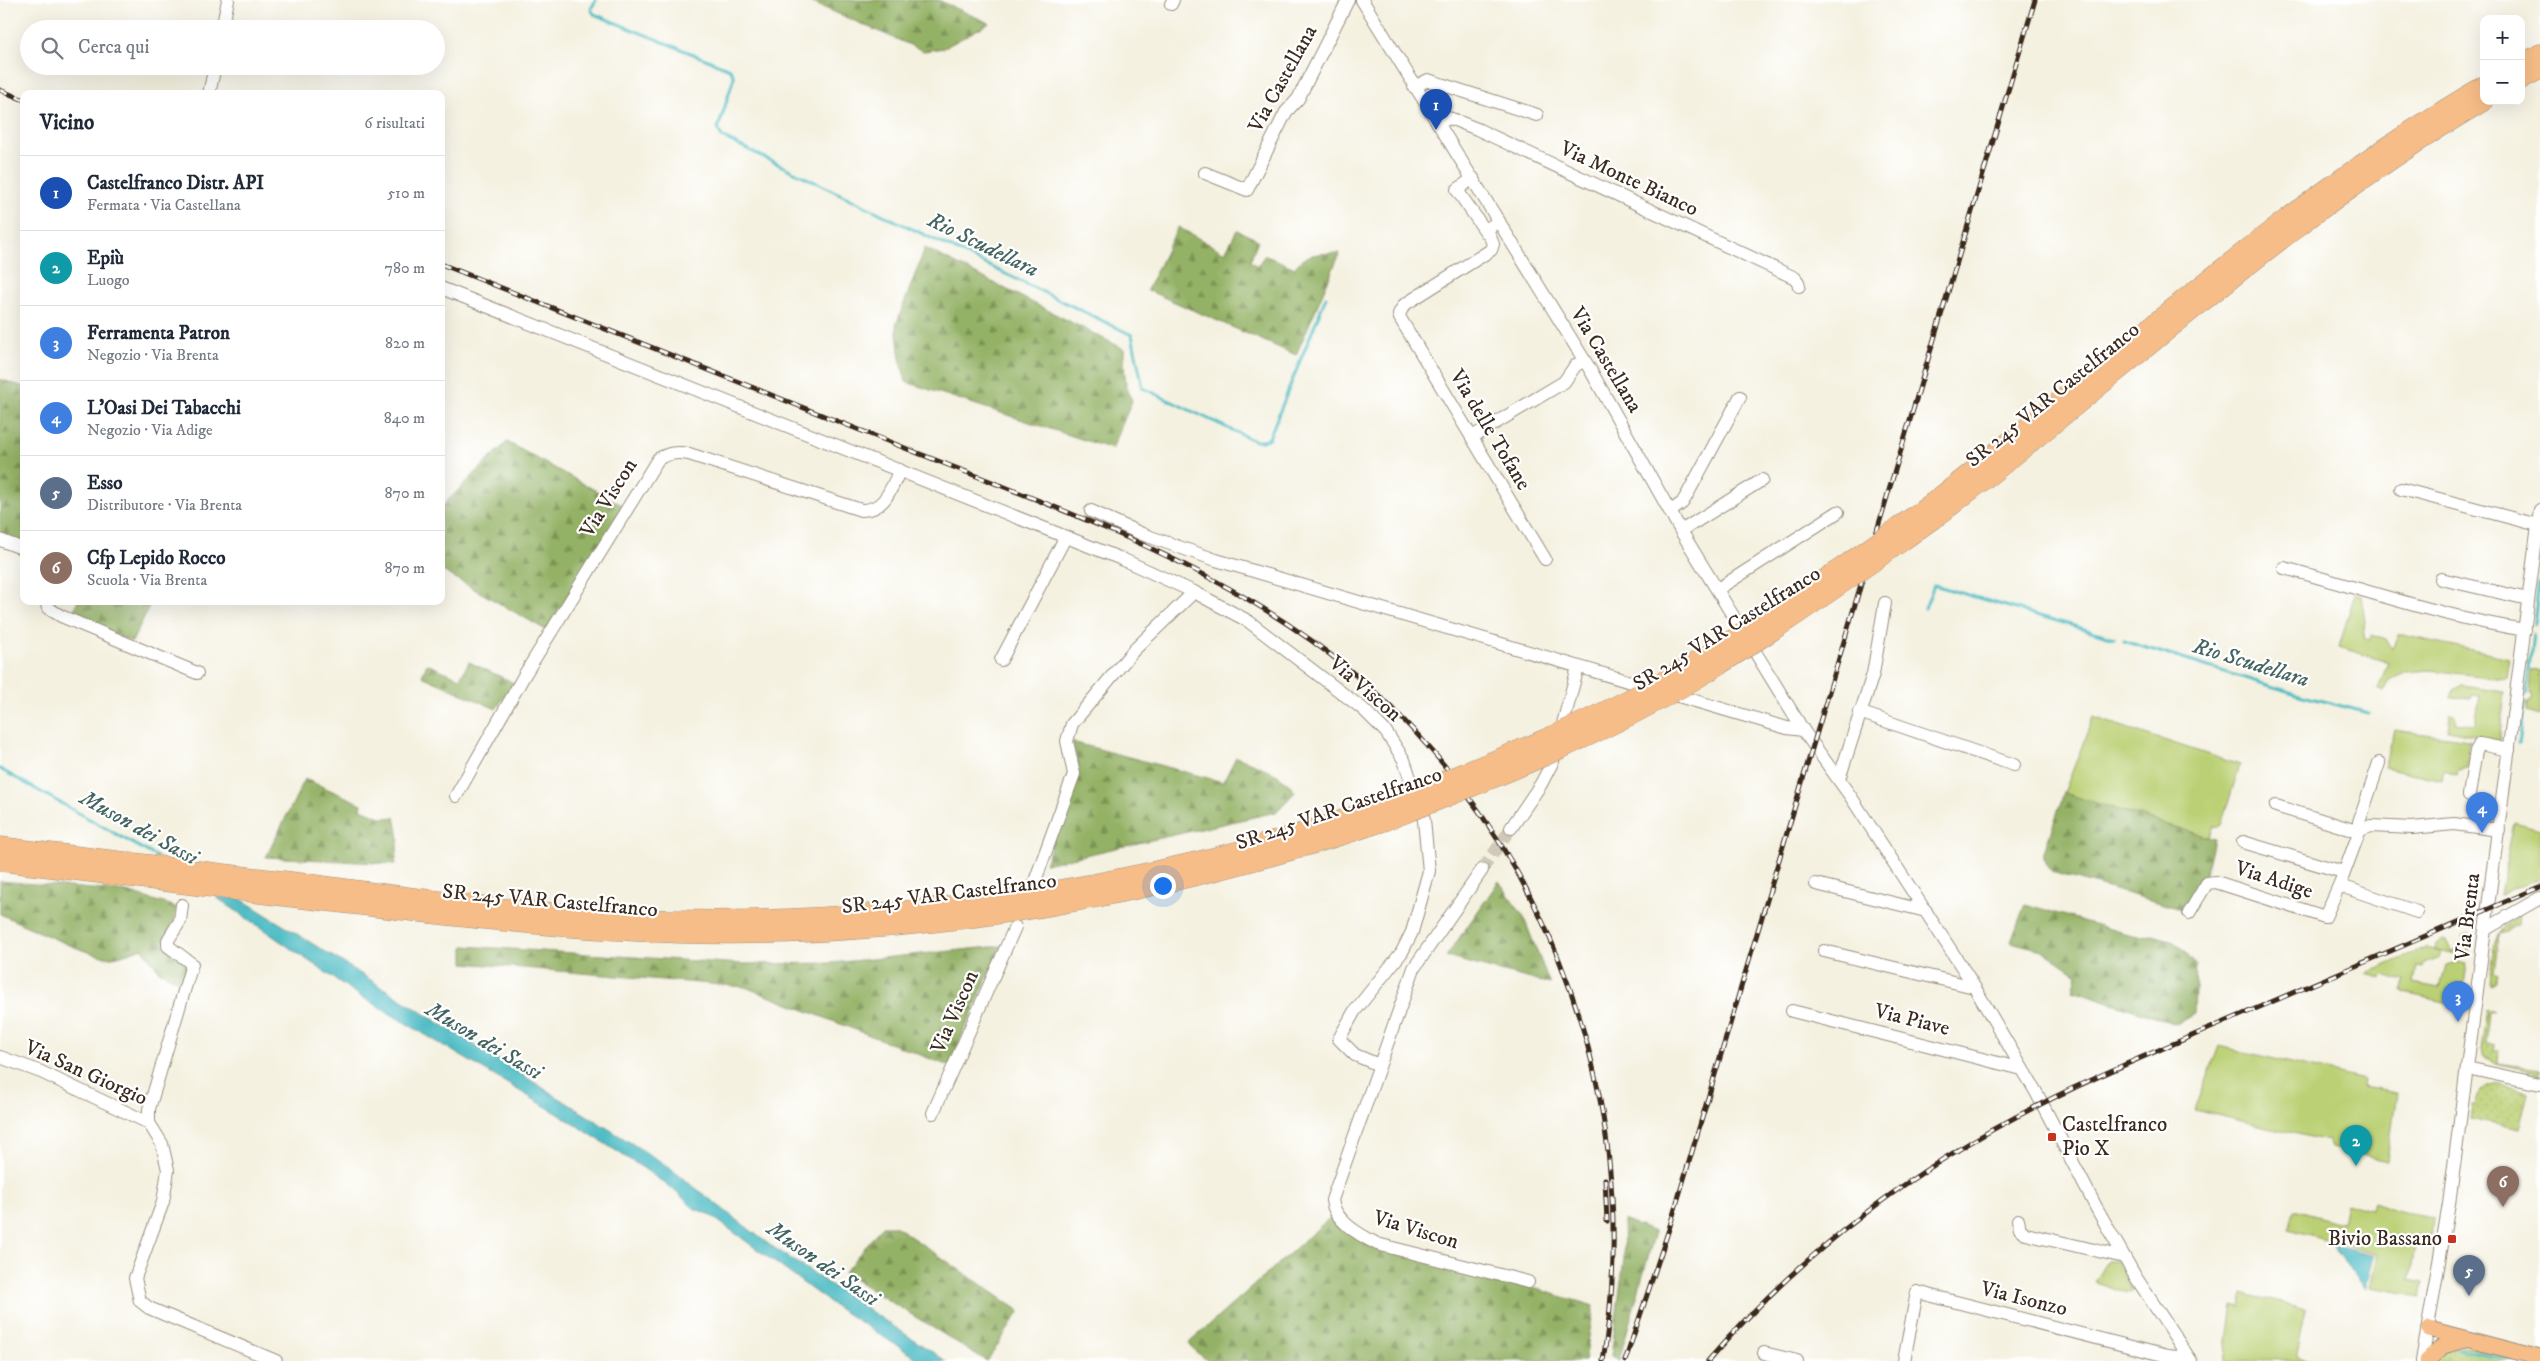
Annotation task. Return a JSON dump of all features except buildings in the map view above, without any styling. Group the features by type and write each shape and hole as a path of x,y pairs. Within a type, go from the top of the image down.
{"highway":[{"path":"2525,62 2540,53"},
{"path":"2525,78 2540,70"},
{"name":"SR 245 VAR Castelfranco","path":"1936,509 2299,208 2358,165 2480,88"},
{"name":"SR 245 VAR Castelfranco","path":"0,862 339,904 547,927 631,932 724,934 846,930 918,924 1036,908 1186,881 1319,844 1656,684 1789,603 1936,509 2043,434 2213,293 2304,222 2358,183 2480,104"},
{"name":"SR 245 VAR Castelfranco","path":"0,846 443,901 593,916 747,919 889,912 1018,897 1185,866 1386,812"}],"main road":[{"path":"2429,1330 2540,1358"},
{"path":"2427,1361 2443,1346 2467,1340"}],"street":[{"path":"224,20 228,0"},
{"name":"Via Castellana","path":"1205,173 1247,190 1286,112 1298,100 1348,0"},
{"name":"Via Castellana","path":"1362,0 1584,360 1681,531 1803,730 1839,779"},
{"path":"210,90 213,75"},
{"path":"1414,86 1428,80 1537,115"},
{"name":"Via Monte Bianco","path":"1438,124 1448,118 1477,129 1794,278 1798,282 1798,286"},
{"path":"1473,178 1457,190 1486,232 1488,228 1499,221"},
{"name":"Via delle Tofane","path":"1486,232 1493,244 1491,250 1404,305 1399,314 1400,322 1545,559"},
{"name":"Via Viscon","path":"445,290 1124,560 1194,592 1248,621 1362,709 1396,746 1411,776 1424,820 1429,871 1412,932 1402,952 1354,1012 1339,1039 1355,1056 1379,1065"},
{"path":"1472,437 1564,382 1575,366 1584,360"},
{"path":"1670,511 1682,503 1687,496 1740,397"},
{"name":"Via Viscon","path":"456,796 525,674 658,459 676,452 689,454 861,510 871,511 879,506 887,496 900,470"},
{"path":"1681,531 1762,480"},
{"path":"2401,489 2538,527"},
{"name":"Via Brenta","path":"2422,1361 2429,1330 2449,1204 2540,510"},
{"path":"1091,511 1177,548 1787,728 1803,730"},
{"path":"1718,589 1838,512"},
{"path":"1001,660 1065,538"},
{"path":"0,540 20,548"},
{"path":"2284,568 2415,606 2495,626 2525,630"},
{"path":"2441,579 2528,599"},
{"path":"1035,880 1074,774 1067,741 1072,724 1133,651 1194,592"},
{"path":"1885,603 1873,674 1859,712 1839,779 1974,987 2022,1069 2124,1257 2190,1359"},
{"path":"47,605 48,608 61,616 197,673"},
{"path":"1511,828 1541,784 1552,761 1578,667"},
{"path":"1859,712 2014,765"},
{"path":"2469,795 2476,751 2480,744 2509,750"},
{"name":"Via Adige","path":"2189,913 2207,883 2216,882 2325,917 2360,830 2359,822 2379,763"},
{"path":"2276,806 2350,829 2360,830 2370,826 2412,828 2454,824 2498,830"},
{"name":"Via Adige","path":"2243,842 2342,877"},
{"name":"Via Viscon","path":"1482,870 1414,968 1332,1200 1332,1207 1358,1234 1377,1244 1528,1282"},
{"name":"Via Adige","path":"2342,877 2344,887 2417,912"},
{"path":"1816,884 1926,911"},
{"path":"2486,929 2540,898"},
{"path":"149,1123 149,1109 192,964 168,946 168,940 180,921 182,905"},
{"name":"Via Viscon","path":"933,1113 1014,927"},
{"path":"1824,951 1974,987"},
{"name":"Via Piave","path":"1792,1011 2022,1069"},
{"name":"Via San Giorgio","path":"0,1057 41,1072 149,1123 162,1144 168,1170 163,1202 135,1278 140,1301 149,1308 276,1361"},
{"path":"2467,1068 2540,1084"},
{"path":"2018,1220 2020,1230 2026,1234 2124,1257"},
{"name":"Via Isonzo","path":"1904,1361 1917,1292 2174,1357 2190,1359"},
{"path":"1764,1353 1798,1361"}],"green space":[{"path":"806,0 938,0 989,23 944,48 924,51"},
{"path":"1178,227 1225,253 1237,230 1258,240 1250,261 1257,266 1265,255 1295,268 1309,256 1340,253 1296,355 1147,290"},
{"path":"925,248 1124,349 1126,382 1132,401 1112,449 906,382 900,358 896,325"},
{"path":"0,379 20,386 20,544 0,536"},
{"path":"507,442 624,506 546,630 445,572 445,503"},
{"path":"2355,593 2361,595 2365,620 2363,638 2370,640 2371,635 2384,638 2392,649 2398,634 2509,658 2506,679 2429,670 2407,672 2390,680 2384,692 2378,690 2388,662 2339,647"},
{"path":"76,605 150,605 132,642 71,617"},
{"path":"469,662 514,683 496,709 422,676 427,664 460,678"},
{"path":"2532,668 2540,671 2540,716 2527,712 2528,701 2531,701 2533,695 2530,694"},
{"path":"2461,686 2505,692 2499,741 2448,730 2450,714 2455,715 2455,722 2475,725 2480,696 2471,695 2470,698 2452,697 2454,690"},
{"path":"2093,717 2240,765 2221,825 2218,827 2213,826 2208,837 2064,793"},
{"path":"2395,730 2470,740 2467,768 2458,770 2457,775 2444,771 2442,780 2384,767"},
{"path":"1072,742 1223,782 1236,757 1277,775 1290,785 1295,792 1276,812 1045,864 1079,767"},
{"path":"305,779 362,804 361,809 383,818 395,817 399,838 395,864 266,857"},
{"path":"2064,793 2214,839 2203,886 2185,910 2055,873 2049,869 2044,859 2044,852"},
{"path":"2514,822 2540,829 2540,878 2500,895"},
{"path":"0,881 127,892 176,907 175,919 162,943 188,965 181,983 159,971 142,948 124,955 112,957 90,953 0,914"},
{"path":"1499,881 1523,916 1550,984 1446,957"},
{"path":"2025,904 2120,932 2137,936 2153,935 2174,941 2196,965 2194,1014 2176,1024 2073,990 2077,974 2042,950 2011,942"},
{"path":"2518,914 2517,925 2511,926 2507,932 2500,934 2509,921"},
{"path":"2472,935 2468,957 2435,949 2436,944 2443,939 2447,942 2451,951 2468,946 2462,936"},
{"path":"2499,936 2494,971 2498,973 2495,983 2490,985 2493,954"},
{"path":"464,946 742,964 832,963 1001,946 949,1066 745,987 464,963"},
{"path":"2426,948 2441,951 2439,957 2424,963 2423,968 2417,967 2414,983 2440,988 2446,965 2457,962 2467,964 2461,1006 2405,993 2402,990 2404,980 2383,975 2381,978 2366,974"},
{"path":"2487,1010 2494,1011 2489,1013 2486,1044 2495,1045 2494,1051 2499,1051 2498,1063 2540,1069 2540,1073 2496,1063 2484,1057 2481,1049"},
{"path":"2219,1046 2364,1080 2363,1087 2397,1093 2387,1161 2331,1148 2328,1141 2195,1110"},
{"path":"2499,1084 2528,1092 2519,1129 2470,1119 2472,1104 2475,1104 2481,1092 2487,1087"},
{"path":"2373,1202 2399,1211 2433,1217 2431,1240 2416,1238 2410,1279 2424,1282 2421,1297 2370,1288 2378,1254 2289,1229 2294,1210 2342,1223 2346,1203 2371,1210"},
{"path":"1334,1214 1357,1236 1594,1306 1585,1361 1208,1361 1195,1351 1189,1343"},
{"path":"1623,1220 1655,1232 1619,1360 1611,1356 1624,1259"},
{"path":"882,1226 895,1226 1020,1311 987,1361 844,1273"},
{"path":"2108,1261 2117,1261 2132,1292 2127,1293 2095,1282"},
{"path":"2243,1293 2306,1310 2296,1357 2314,1361 2224,1361 2232,1306 2240,1308"},
{"path":"2466,1346 2530,1361 2431,1361 2436,1354"}],"water":[{"path":"216,897 241,899 663,1163 767,1243 946,1361 921,1361 833,1305 709,1214 695,1209 675,1191 646,1170 565,1118 357,994"},
{"path":"2331,1244 2374,1255 2366,1289"}],"waterway":[{"name":"Rio Scudellara","path":"596,0 591,9 594,14 730,69 734,77 718,129 722,137 1132,335 1143,388 1255,441 1269,438 1326,297"},
{"path":"2534,624 2539,583"},
{"name":"Rio Scudellara","path":"1925,608 1934,585 2115,638"},
{"path":"2526,694 2533,634"},
{"name":"Rio Scudellara","path":"2124,641 2303,696 2369,713"},
{"path":"2519,744 2525,702"},
{"name":"Muson dei Sassi","path":"0,769 157,857"},
{"path":"2458,1349 2518,1361"}],"tunnel":[{"path":"1482,870 1511,828"}],"railway":[{"path":"1625,1361 1669,1229 2035,0"},
{"path":"0,90 20,98"},
{"path":"445,266 1072,514 1172,558 1220,583 1312,641 1391,707 1459,784 1515,869 1559,960 1590,1057 1609,1157 1613,1259 1603,1361"},
{"path":"1708,1361 1781,1285 1821,1249 1905,1185 1994,1129 2065,1092 2115,1069 2540,887"},
{"path":"1605,1179 1607,1221"}],"place":[{"name":"Castelfranco Distr. API","path":"1436,130"},
{"name":"L'Oasi Dei Tabacchi","path":"2482,833"},
{"name":"Ferramenta Patron","path":"2458,1022"},
{"name":"Castelfranco Pio X","path":"2052,1137"},
{"name":"Epiù","path":"2356,1166"},
{"name":"Cfp Lepido Rocco","path":"2503,1207"},
{"name":"Bivio Bassano","path":"2452,1239"},
{"name":"Esso","path":"2469,1296"}]}
